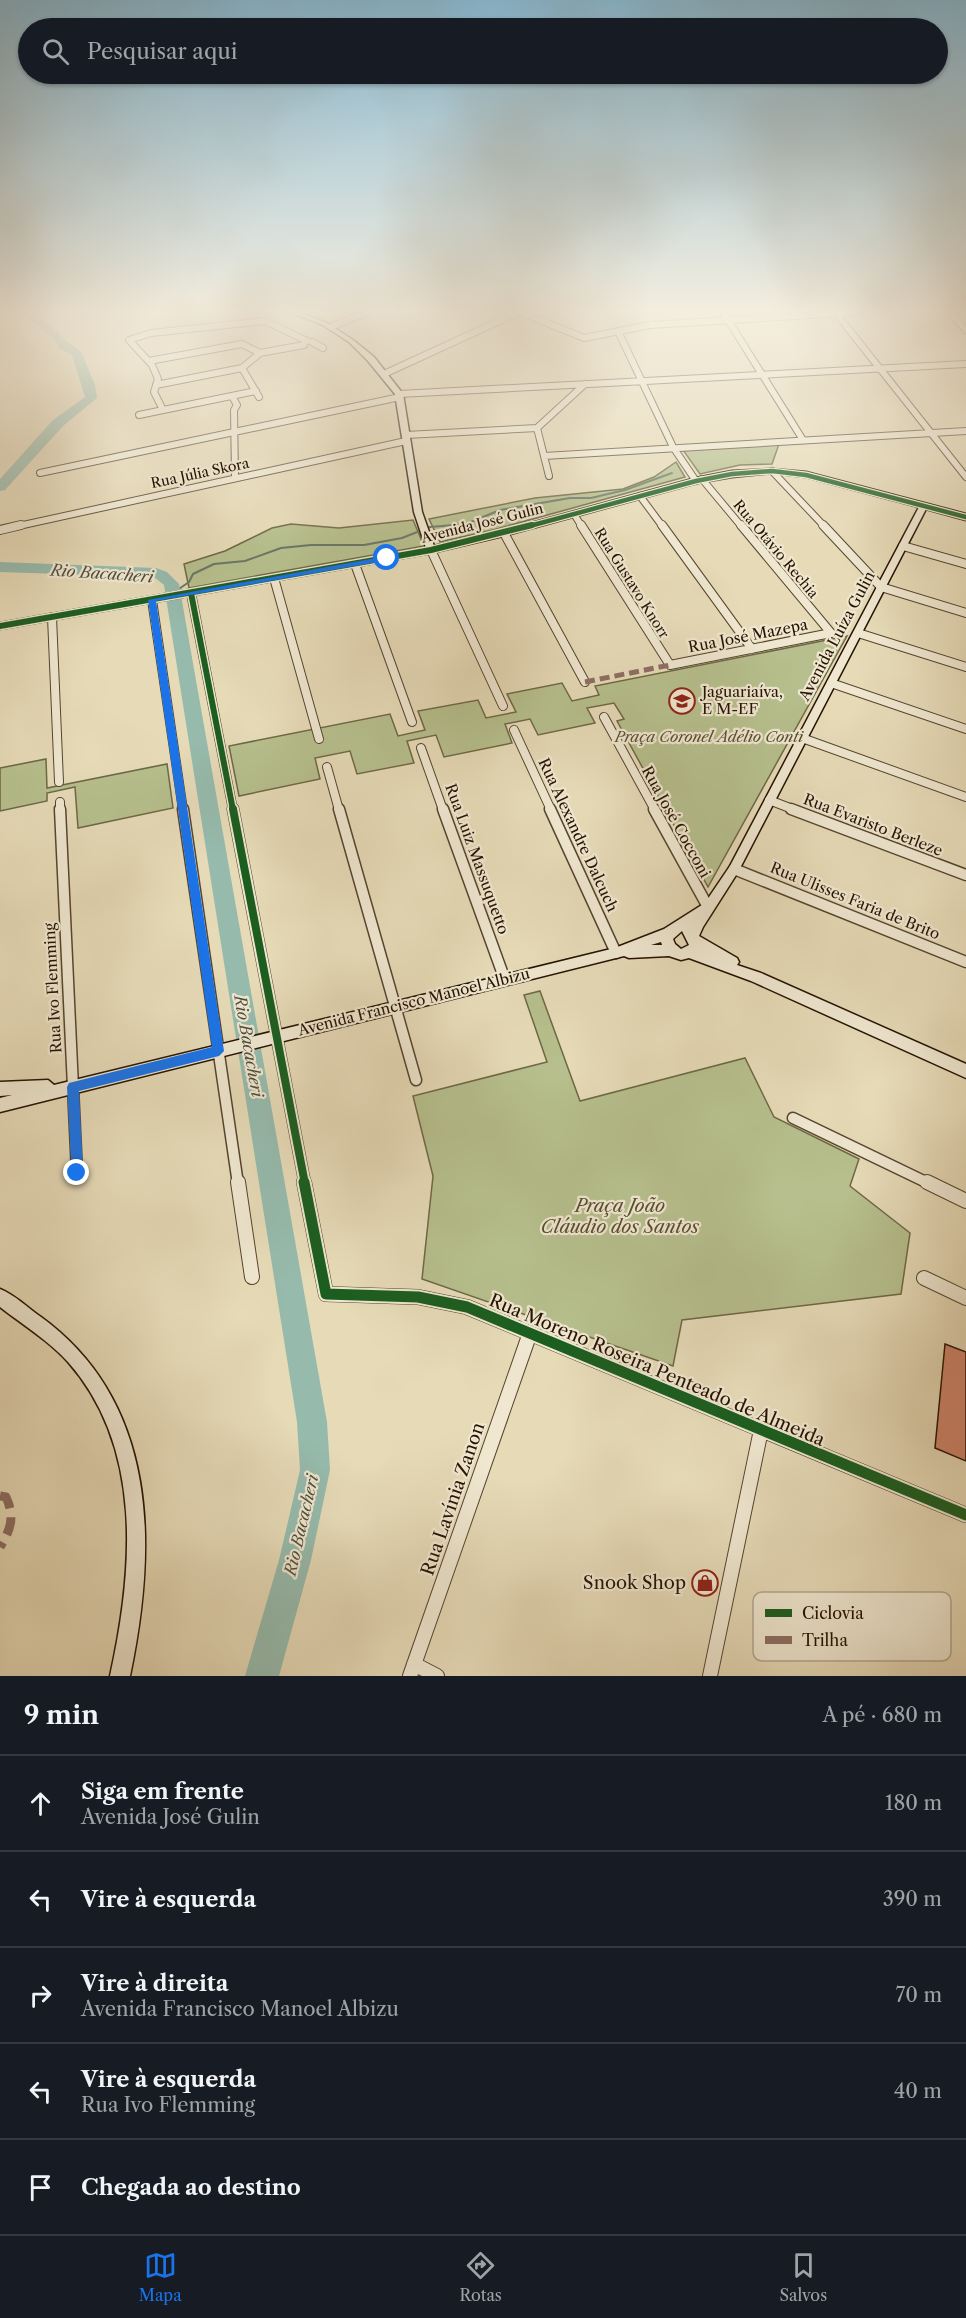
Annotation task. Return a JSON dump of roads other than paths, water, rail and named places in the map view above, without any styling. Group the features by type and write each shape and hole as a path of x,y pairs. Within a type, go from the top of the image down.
{"street":[{"path":"155,390 163,410"},
{"path":"139,415 232,396 257,394 255,390"},
{"path":"396,390 400,396 418,512 431,550 503,706"},
{"path":"40,472 400,396 489,390"},
{"path":"549,476 537,428 578,390"},
{"name":"Rua Otávio Rechia","path":"646,390 673,447 831,633"},
{"path":"772,390 803,440"},
{"path":"897,390 966,477"},
{"path":"232,396 237,405 234,410 235,478"},
{"path":"222,398 226,406 234,410"},
{"name":"Rua Júlia Skora","path":"0,530 406,438 537,428"},
{"path":"544,456 966,431"},
{"path":"772,471 881,587 966,613"},
{"name":"Avenida José Gulin","path":"0,626 431,550 504,533 699,480 732,474 772,471 817,477 966,517"},
{"path":"640,496 752,649"},
{"name":"Avenida Luíza Gulin","path":"692,943 708,907 734,869 924,505"},
{"name":"Rua Gustavo Knorr","path":"574,514 670,665"},
{"path":"504,533 585,682"},
{"path":"903,546 966,564"},
{"path":"355,564 412,722"},
{"path":"274,578 319,739"},
{"path":"188,593 273,1037"},
{"path":"156,599 225,1049 252,1277"},
{"path":"52,617 59,782"},
{"name":"Rua José Mazepa","path":"670,665 831,633"},
{"path":"858,633 966,667"},
{"path":"831,683 966,729"},
{"name":"Rua José Cocconi","path":"604,717 708,907"},
{"name":"Rua Alexandre Dalcuch","path":"514,730 616,952"},
{"path":"802,738 966,797"},
{"name":"Rua Luiz Massuquetto","path":"421,748 505,980"},
{"path":"327,767 416,1080"},
{"name":"Rua Evaristo Berleze","path":"770,800 966,875"},
{"name":"Rua Ivo Flemming","path":"60,802 77,1173"},
{"name":"Rua Ulisses Faria de Brito","path":"734,869 966,962"},
{"name":"Avenida Luíza Gulin","path":"672,931 708,907"},
{"path":"692,943 680,954 671,950 666,943 672,931 685,930 692,943 756,977 966,1071"},
{"name":"Avenida Francisco Manoel Albizu","path":"0,1105 616,952 672,931"},
{"name":"Avenida Francisco Manoel Albizu","path":"616,952 671,950"},
{"name":"Rua Moreno Roseira Penteado de Almeida","path":"273,1037 326,1294 402,1296 444,1301 467,1307 966,1515"},
{"name":"Avenida Francisco Manoel Albizu","path":"0,1089 73,1087"},
{"path":"793,1118 966,1201"},
{"path":"924,1278 966,1298"},
{"path":"0,1297 74,1356 101,1393 123,1444 130,1471 137,1534 134,1606 120,1676"},
{"name":"Rua Lavínia Zanon","path":"412,1670 530,1333"},
{"path":"710,1676 761,1430"},
{"path":"412,1670 437,1676"}],"waterway":[{"name":"Rio Bacacheri","path":"0,487 58,423 91,398 90,390"},
{"path":"173,593 189,582 193,574 214,564 245,561 281,548 311,545 364,545 402,538 430,527 466,524 500,510 570,498 591,498 625,490 672,473"},
{"name":"Rio Bacacheri","path":"0,567 156,573 162,575 171,584 312,1422 315,1470 295,1560 262,1676"}],"place":[{"name":"Jaguariaíva, E M-EF","path":"682,701"},
{"name":"Snook Shop","path":"705,1583"}],"park label":[{"name":"Praça Coronel Adélio Conti","path":"709,737"},
{"name":"Praça João Cláudio dos Santos","path":"620,1216"}]}
